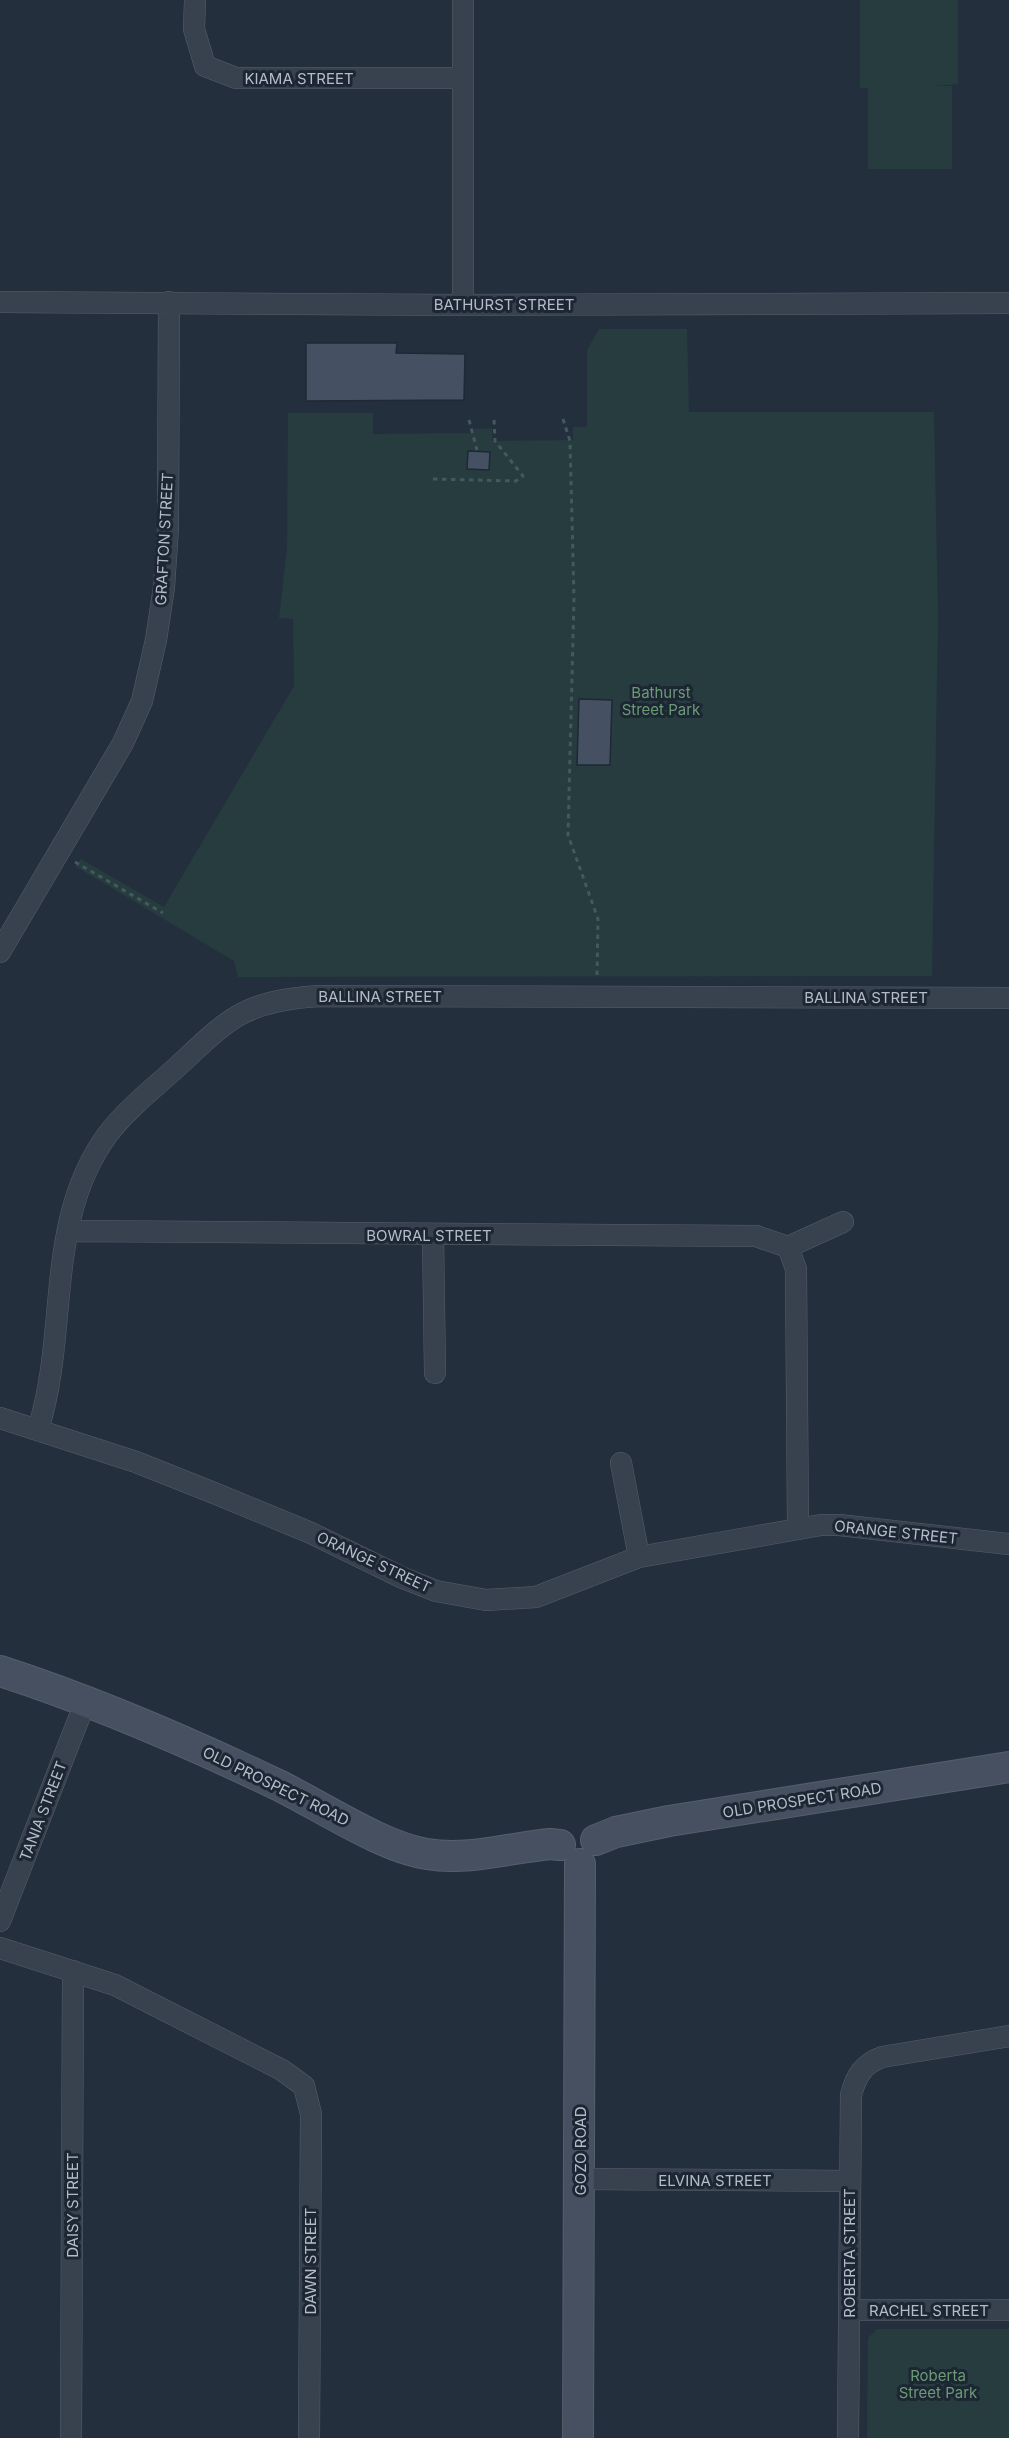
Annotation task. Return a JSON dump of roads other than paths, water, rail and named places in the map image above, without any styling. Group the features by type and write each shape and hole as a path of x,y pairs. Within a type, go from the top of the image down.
{"main road":[{"name":"OLD PROSPECT ROAD","path":"0,1671 86,1700 206,1750 381,1838 413,1851 436,1855 459,1856 550,1844 579,1850 616,1832 669,1821 1009,1767"},
{"name":"GOZO ROAD","path":"578,2438 579,1850"}],"street":[{"name":"KIAMA STREET","path":"195,0 194,29 205,66 236,78 463,78"},
{"path":"463,0 463,305"},
{"name":"BATHURST STREET","path":"0,302 463,305 1009,303"},
{"name":"GRAFTON STREET","path":"0,952 123,743 141,701 156,640 165,575 168,528 169,302"},
{"name":"BALLINA STREET","path":"38,1429 46,1404 63,1253 85,1173 100,1146 116,1125 220,1027 251,1007 264,1003 319,996 1009,998"},
{"path":"798,1528 796,1269 788,1246 843,1222"},
{"name":"BOWRAL STREET","path":"69,1231 756,1236 788,1246"},
{"path":"433,1235 435,1373"},
{"name":"ORANGE STREET","path":"0,1418 136,1462 219,1494 311,1533 436,1592 486,1600 536,1597 639,1557 798,1528 839,1525 1009,1544"},
{"path":"621,1463 639,1557"},
{"name":"TANIA STREET","path":"0,1922 86,1700"},
{"name":"DAWN STREET","path":"0,1948 115,1985 282,2070 311,2082 309,2438"},
{"name":"DAISY STREET","path":"71,2438 73,1971"},
{"name":"ROBERTA STREET","path":"848,2438 851,2095 855,2066 867,2064 882,2057 1009,2036"},
{"name":"ELVINA STREET","path":"580,2179 850,2181"},
{"name":"RACHEL STREET","path":"849,2310 1009,2310"}],"park label":[{"name":"Bathurst Street Park","path":"661,700"},
{"name":"Roberta Street Park","path":"938,2384"}]}
